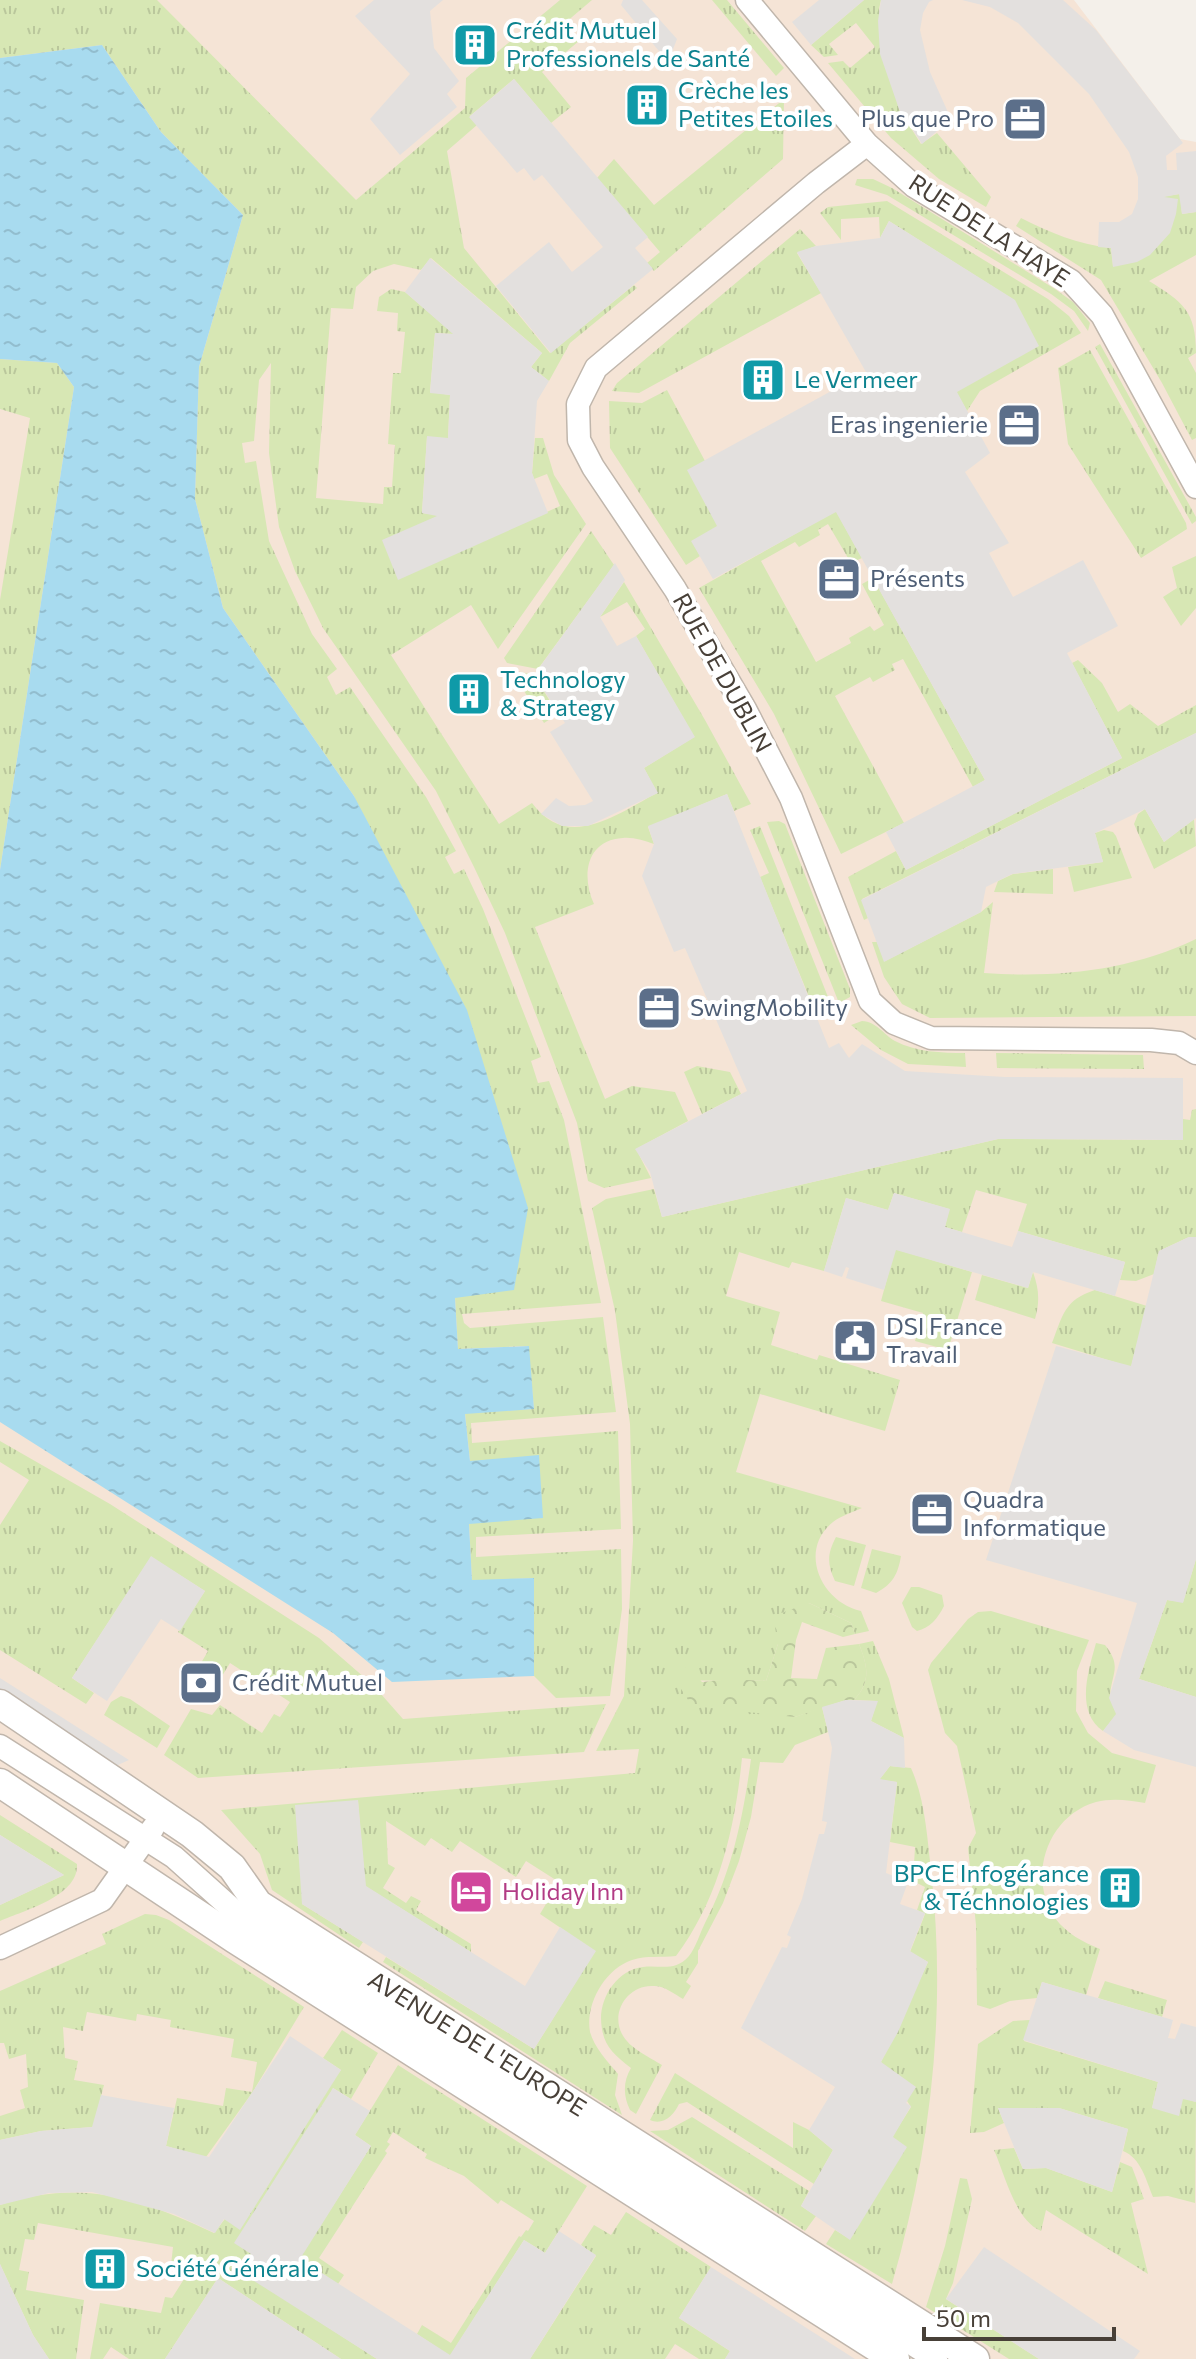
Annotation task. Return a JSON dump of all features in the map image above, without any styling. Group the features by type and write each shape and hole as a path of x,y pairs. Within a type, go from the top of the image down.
{"street":[{"name":"RUE DE LA HAYE","path":"747,0 867,144 914,186 1071,281 1102,315 1196,487"},
{"name":"RUE DE DUBLIN","path":"867,144 596,368 578,404 579,440 593,467 675,589 745,709 791,798 870,1001 894,1023 931,1038 1151,1040 1179,1043 1196,1053"},
{"name":"AVENUE DE L'EUROPE","path":"0,1704 163,1813 232,1867 258,1904 975,2359"},
{"name":"AVENUE DE L'EUROPE","path":"0,1746 174,1857 241,1917 285,1948 936,2359"},
{"name":"AVENUE DE L'EUROPE","path":"0,1783 366,2024 895,2359"},
{"path":"0,1948 102,1900 163,1813"}],"shaded area":[{"path":"0,0 1074,0 1180,139 1196,142 1196,2359 0,2359"},
{"path":"374,0 443,0 430,11 434,48 459,81 447,94 457,107 400,155 370,119 410,74 355,16"},
{"path":"623,0 642,0 677,39 668,62 621,5"},
{"path":"819,0 864,0 811,45 792,22"},
{"path":"881,0 933,0 923,13 920,30 930,72 951,119 922,144 899,109 880,54 878,21"},
{"path":"962,0 1063,0 1096,30 1183,143 1166,156 1167,170 1177,170 1176,153 1196,151 1196,212 1182,214 1179,194 1164,197 1178,199 1176,214 1170,233 1150,255 1137,262 1113,267 1111,248 1098,247 1099,222 1119,222 1132,214 1138,199 1138,177 1129,152 1089,94 1018,23 990,7"},
{"path":"514,79 648,237 635,248 653,269 551,353 496,286 549,242 572,272 603,247 542,175 534,181 524,168 517,173 469,117"},
{"path":"889,221 1015,300 1039,346 957,392 990,453 965,472 1009,543 989,553 1013,597 1083,560 1118,626 1067,653 1122,758 906,870 886,832 985,780 836,512 713,579 691,541 717,526 687,470 866,372 797,252 816,246 880,238"},
{"path":"430,258 542,353 531,367 549,381 537,401 532,473 548,513 398,580 382,540 437,516 422,513 427,436 448,438 450,395 430,393 435,333 453,334 405,292"},
{"path":"615,563 625,580 600,617 617,646 636,636 695,737 644,768 658,793 588,826 562,826 541,814 556,798 569,806 593,801 550,732 565,723 534,675"},
{"path":"1196,733 1196,818 1164,842 1145,809 1095,833 1103,862 1012,874 986,887 981,912 884,962 861,900"},
{"path":"727,794 829,1048 839,1043 849,1058 862,1044 905,1071 1005,1077 1183,1078 1183,1140 998,1139 662,1217 650,1172 635,1149 747,1091 685,948 674,952 642,876 654,844 648,826"},
{"path":"894,1193 950,1209 945,1227 1012,1247 1018,1231 1125,1262 1115,1296 1033,1272 1028,1288 896,1250 884,1290 846,1278 849,1268 846,1267 842,1277 824,1271 846,1198 888,1210"},
{"path":"1189,1237 1196,1237 1196,1559 1183,1603 1167,1600 1139,1679 1196,1697 1196,1767 1134,1750 1103,1731 1116,1714 1109,1698 1137,1603 986,1560 1056,1346 1131,1366 1159,1251"},
{"path":"151,1556 205,1591 180,1631 161,1619 107,1701 72,1678"},
{"path":"0,1678 129,1760 109,1769 0,1699"},
{"path":"846,1700 878,1701 871,1721 904,1738 905,1768 890,1766 880,1779 897,1782 886,1873 908,1882 900,1904 925,1913 910,1951 928,1962 898,2032 881,2062 916,2087 906,2103 911,2106 893,2137 907,2147 850,2240 801,2206 833,2150 809,2130 835,2087 741,2028 782,1947 787,1948 791,1937 787,1935 802,1899 819,1834 824,1834 827,1822 822,1821 832,1748 822,1707"},
{"path":"358,1800 366,1886 525,1986 560,1927 596,1951 534,2049 302,1904 295,1805"},
{"path":"0,1835 64,1875 0,1905"},
{"path":"1042,1982 1173,2020 1168,2038 1175,2039 1181,2023 1196,2027 1196,2102 1183,2099 1179,2116 1152,2108 1158,2082 1023,2040"},
{"path":"290,2036 341,2070 240,2230 224,2219 215,2233 174,2214 92,2192 49,2193 0,2205 0,2140 41,2131 92,2127 101,2095 174,2108 166,2146 209,2157"},
{"path":"333,2088 370,2111 355,2135 371,2146 300,2259 450,2355 524,2240 545,2253 559,2231 596,2255 530,2359 377,2359 240,2272 251,2254 234,2243"},
{"path":"998,2108 1059,2108 1128,2129 1112,2192 1046,2168 1023,2169"},
{"path":"984,2247 1140,2351 1134,2359 1039,2359 946,2299"},
{"path":"0,2264 33,2335 49,2359 0,2359"},
{"path":"711,2267 855,2359 725,2359 730,2351 679,2318"},
{"path":"218,2278 341,2359 165,2359"}],"green space":[{"path":"0,0 157,0 356,200 465,108 466,78 560,0 592,0 565,23 579,41 542,72 571,107 551,123 514,79 470,116 477,125 447,151 464,248 550,353 634,285 637,288 570,343 549,381 531,367 542,353 431,258 421,270 394,264 373,271 356,287 353,309 331,308 316,498 383,504 384,487 392,487 395,445 388,444 393,373 401,373 405,332 397,331 398,313 377,311 379,297 391,289 405,292 454,334 435,333 430,392 450,395 448,439 427,437 422,513 439,515 398,579 560,506 547,474 534,479 535,438 543,438 554,475 586,524 498,649 471,605 391,655 499,824 532,803 546,818 561,825 577,827 609,818 657,793 644,768 694,737 636,636 645,629 627,602 600,617 624,582 751,804 734,811 727,794 648,827 654,844 627,838 601,845 594,852 588,871 594,904 535,927 605,1099 632,1086 675,1092 688,1121 636,1149 651,1178 604,1188 588,1181 577,1123 505,933 474,867 436,791 323,628 295,571 279,527 269,453 271,363 259,380 254,441 242,443 245,463 256,461 269,541 312,634 337,669 327,677 336,695 350,687 426,797 456,851 445,857 454,874 464,869 483,909 541,1057 531,1061 538,1083 549,1081 564,1120 601,1303 462,1314 464,1323 470,1328 603,1317 616,1412 471,1423 472,1443 618,1431 621,1529 476,1537 476,1557 621,1549 622,1609 610,1696 556,1698 534,1676 534,1578 472,1581 469,1523 543,1517 470,1461 465,1413 534,1409 528,1346 458,1349 455,1297 514,1289 354,796 223,608 195,499 199,367 243,215 161,132 102,45 0,58"},
{"path":"712,0 727,0 784,68 776,76"},
{"path":"864,0 881,0 879,9 899,109 921,144 937,133 991,197 986,207 939,179 891,138 828,63 843,61 850,68 875,47 856,23 829,44 838,55 824,57 811,45"},
{"path":"784,99 783,159 654,271 647,263 660,252 597,178 614,159 654,205"},
{"path":"857,179 873,179 892,188 1055,289 1073,302 1090,323 1088,331 1074,311 1051,294 887,195 855,185"},
{"path":"1180,194 1182,214 1196,212 1196,255 1149,281 1179,302 1193,327 1196,353 1188,358 1196,373 1196,438 1192,440 1101,280 1016,226 1021,218 1064,237 1111,248 1113,266 1160,197"},
{"path":"887,201 1048,299 1069,316 1081,333 980,391 967,411 958,395 892,430 1068,786 1122,758 1072,663 1078,660 1102,683 1118,712 1130,704 1158,726 1196,705 1196,733 862,899 868,918 864,920 848,877 896,851 906,870 1062,789 880,457 692,541 700,556 686,565 610,448 609,401 642,403 667,390 705,461 688,471 1038,346 1014,300 889,221 880,238 879,217 841,219 841,240 820,213 828,207"},
{"path":"800,229 816,246 797,253 821,293 639,393 612,391 617,383"},
{"path":"1100,344 1196,517 1192,524 1095,347"},
{"path":"1090,350 1186,523 1187,529 1141,558 1068,444 1058,368"},
{"path":"0,359 57,363 74,387 0,870 0,600 30,418 0,409"},
{"path":"836,511 862,558 851,563 828,524 818,530 820,535 799,547 795,542 761,561 816,662 851,643 849,638 870,626 874,631 884,625 862,584 873,578 985,780 973,787 903,659 892,664 895,670 873,682 870,677 835,696 904,823 841,854 774,714 699,588"},
{"path":"591,531 614,565 538,669 507,663 504,658"},
{"path":"1196,556 1196,608 1181,626 1163,597 1177,588 1172,567"},
{"path":"511,670 534,675 558,714 544,723"},
{"path":"1145,809 1164,842 1194,819 1196,846 1154,869 1134,824 1138,814"},
{"path":"767,822 785,824 850,989 850,997 839,1003"},
{"path":"760,826 832,1007 816,1014 760,877 769,873 750,830"},
{"path":"1104,830 1116,836 1132,878 1074,892 1068,867 1103,862 1095,833"},
{"path":"1053,869 1053,894 994,892 998,881 1013,874"},
{"path":"993,902 984,973 1039,974 1093,970 1145,959 1196,939 1196,1016 930,1018 902,1004 884,977 872,942 877,942 885,961 981,912"},
{"path":"862,1021 912,1048 965,1053 966,1067 908,1064 881,1050 851,1025"},
{"path":"996,1053 1143,1055 1144,1069 997,1068"},
{"path":"697,1066 730,1072 741,1094 702,1114 684,1072"},
{"path":"1196,1109 1196,1237 1189,1237 1159,1251 1154,1274 1136,1281 1120,1280 1125,1262 1018,1231 1027,1204 976,1190 962,1232 945,1227 949,1209 894,1193 888,1210 846,1198 824,1271 792,1262 789,1268 739,1252 726,1296 780,1312 771,1345 817,1360 819,1355 900,1380 885,1431 760,1394 736,1472 862,1508 836,1520 822,1534 816,1561 826,1587 835,1598 861,1611 869,1631 855,1634 851,1623 809,1603 778,1644 766,1681 675,1678 795,1717 822,1707 828,1732 795,1745 783,1763 760,1762 751,1817 739,1861 723,1903 698,1951 698,1963 686,1982 691,1986 683,1999 662,1987 645,1987 630,1994 620,2008 619,2025 625,2039 662,2065 636,2114 630,2110 625,2094 626,2078 631,2068 613,2053 603,2036 601,2019 604,2001 613,1985 626,1973 643,1967 673,1966 684,1961 691,1952 729,1864 751,1759 742,1758 735,1810 722,1862 714,1887 691,1934 676,1956 632,1960 613,1971 594,1999 590,2032 598,2049 618,2074 615,2095 622,2115 383,1962 386,1957 534,2049 595,1951 540,1914 559,1882 526,1861 516,1877 460,1841 452,1852 431,1838 425,1846 386,1821 388,1864 395,1868 383,1888 406,1903 411,1896 421,1901 416,1910 471,1944 471,1952 365,1886 358,1801 302,1904 363,1942 359,1948 272,1890 260,1854 221,1810 635,1773 639,1749 596,1751 624,1696 633,1541 630,1424 615,1311 592,1208 606,1199 654,1189 662,1217 998,1139 1182,1140 1183,1119 1190,1120 1192,1110"},
{"path":"895,1249 972,1272 948,1350 915,1341 923,1313 881,1301"},
{"path":"1033,1272 1038,1295 1035,1319 975,1300 982,1275 1028,1288"},
{"path":"1095,1290 1147,1306 1131,1367 1052,1343 1066,1310 1077,1299"},
{"path":"0,1441 110,1504 319,1638 373,1685 403,1719 606,1704 584,1752 198,1778 164,1755 191,1709 212,1715 220,1705 262,1733 274,1714 280,1717 290,1702 230,1663 222,1676 201,1663 208,1651 178,1632 205,1591 151,1557 72,1678 94,1693 86,1704 0,1650 0,1525 29,1480 0,1462"},
{"path":"836,1537 866,1545 854,1586 835,1581 832,1575 829,1559"},
{"path":"872,1549 901,1556 894,1578 876,1593 861,1588"},
{"path":"1196,1559 1196,1697 1139,1679 1167,1600 1183,1602"},
{"path":"911,1587 942,1595 944,1606 933,1622 917,1631 912,1627 902,1603"},
{"path":"809,1603 851,1623 855,1634 843,1637 802,1622 796,1640 791,1678 817,1679 826,1648 859,1644 866,1674 863,1687 854,1700 795,1717 692,1706 674,1678 687,1666 702,1682 731,1679 766,1681 778,1644 773,1616"},
{"path":"991,1611 1089,1640 1077,1671 1076,1711 1088,1733 1112,1753 1156,1765 1145,1803 1108,1800 1079,1809 1054,1834 1047,1850 1043,1885 1055,1918 1076,1937 1100,1949 1086,1995 1042,1982 1037,1998 1010,2001 990,2009 977,2005 976,1925 968,1848 976,1833 957,1746 945,1733 928,1670 968,1619 978,1612"},
{"path":"873,1641 889,1679 904,1738 871,1721 877,1701 854,1700 863,1687 866,1674 859,1644"},
{"path":"1096,1643 1105,1645 1115,1664 1110,1695 1117,1714 1103,1731 1094,1723 1086,1702 1087,1678"},
{"path":"121,1696 170,1726 157,1748 104,1715 111,1702"},
{"path":"890,1766 911,1768 922,1805 936,1923 937,1975 936,2027 926,2130 906,2233 892,2284 826,2244 835,2230 850,2239 892,2137 911,2107 881,2062 928,1962 910,1952 925,1914 917,1910 925,1887 913,1881 915,1847 890,1842 897,1782 879,1780"},
{"path":"0,1815 77,1864 75,1875 60,1893 36,1907 0,1921 0,1905 64,1875 0,1835"},
{"path":"145,1914 169,1920 304,2007 252,2093 206,2157 166,2146 177,2098 223,2106 226,2088 252,2092 257,2062 231,2057 234,2039 170,2027 171,2020 137,2014 136,2021 87,2012 83,2031 63,2027 65,2058 78,2061 74,2080 104,2085 93,2127 41,2131 0,2140 0,2116 25,2108 20,2090 28,2087 26,2054 9,2059 4,2043 0,2043 0,1991 106,1944 102,1934"},
{"path":"1105,1981 1167,2000 1162,2017 1098,1998"},
{"path":"1030,2020 1024,2041 1158,2082 1152,2108 1183,2098 1196,2102 1195,2203 1168,2196 1153,2197 1139,2164 1123,2151 1128,2129 1059,2108 998,2108 1004,2123 984,2132 970,2133 978,2044 1013,2021"},
{"path":"342,2030 378,2053 351,2099 333,2088 241,2271 377,2359 341,2359 218,2278 165,2359 129,2359 111,2347 103,2359 90,2359 100,2303 161,2313 165,2297 172,2298 191,2268 171,2265 173,2247 38,2223 34,2240 25,2239 19,2270 29,2272 26,2290 84,2300 76,2359 49,2359 33,2335 0,2264 0,2205 57,2193 110,2196 161,2210 214,2233 341,2070 323,2058"},
{"path":"398,2065 587,2186 545,2253 524,2240 450,2356 417,2334 422,2325 451,2343 519,2236 528,2231 534,2221 501,2200 498,2204 464,2176 425,2158 427,2154 393,2132 387,2142 390,2144 385,2151 387,2153 319,2258 344,2275 338,2284 299,2259 371,2146 355,2135"},
{"path":"675,2073 793,2148 793,2122 809,2130 833,2150 814,2184 687,2102 679,2104 664,2120 650,2120"},
{"path":"692,2117 809,2191 801,2206 816,2216 805,2231 650,2131 668,2130"},
{"path":"1014,2148 1023,2169 1046,2168 1112,2192 1120,2162 1132,2167 1144,2199 1131,2203 1148,2274 1046,2210 1041,2231 1032,2225 1018,2207 994,2150"},
{"path":"960,2178 967,2179 972,2199 953,2283 946,2299 1039,2359 1009,2359 926,2307 945,2246"},
{"path":"626,2212 711,2267 679,2318 730,2351 725,2359 699,2359 675,2344 665,2359 530,2359 596,2256 581,2245 594,2225 611,2235"}],"water":[{"path":"102,45 161,132 243,215 199,367 195,499 223,608 354,796 467,1010 528,1208 514,1290 455,1298 458,1349 529,1346 534,1409 465,1414 470,1461 539,1455 543,1518 469,1524 472,1580 534,1578 534,1676 392,1682 333,1633 0,1422 0,870 74,387 57,363 0,359 0,58"}],"place":[{"name":"Crédit Mutuel Professionels de Santé","path":"475,45"},
{"name":"Crèche les Petites Etoiles","path":"647,105"},
{"name":"Plus que Pro","path":"1025,119"},
{"name":"Le Vermeer","path":"763,380"},
{"name":"Eras ingenierie","path":"1019,425"},
{"name":"Présents","path":"839,579"},
{"name":"Technology & Strategy","path":"469,694"},
{"name":"SwingMobility","path":"659,1008"},
{"name":"DSI France Travail","path":"855,1341"},
{"name":"Quadra Informatique","path":"932,1514"},
{"name":"Crédit Mutuel","path":"201,1683"},
{"name":"BPCE Infogérance & Téchnologies","path":"1120,1888"},
{"name":"Holiday Inn","path":"471,1892"},
{"name":"Société Générale","path":"105,2269"}]}
